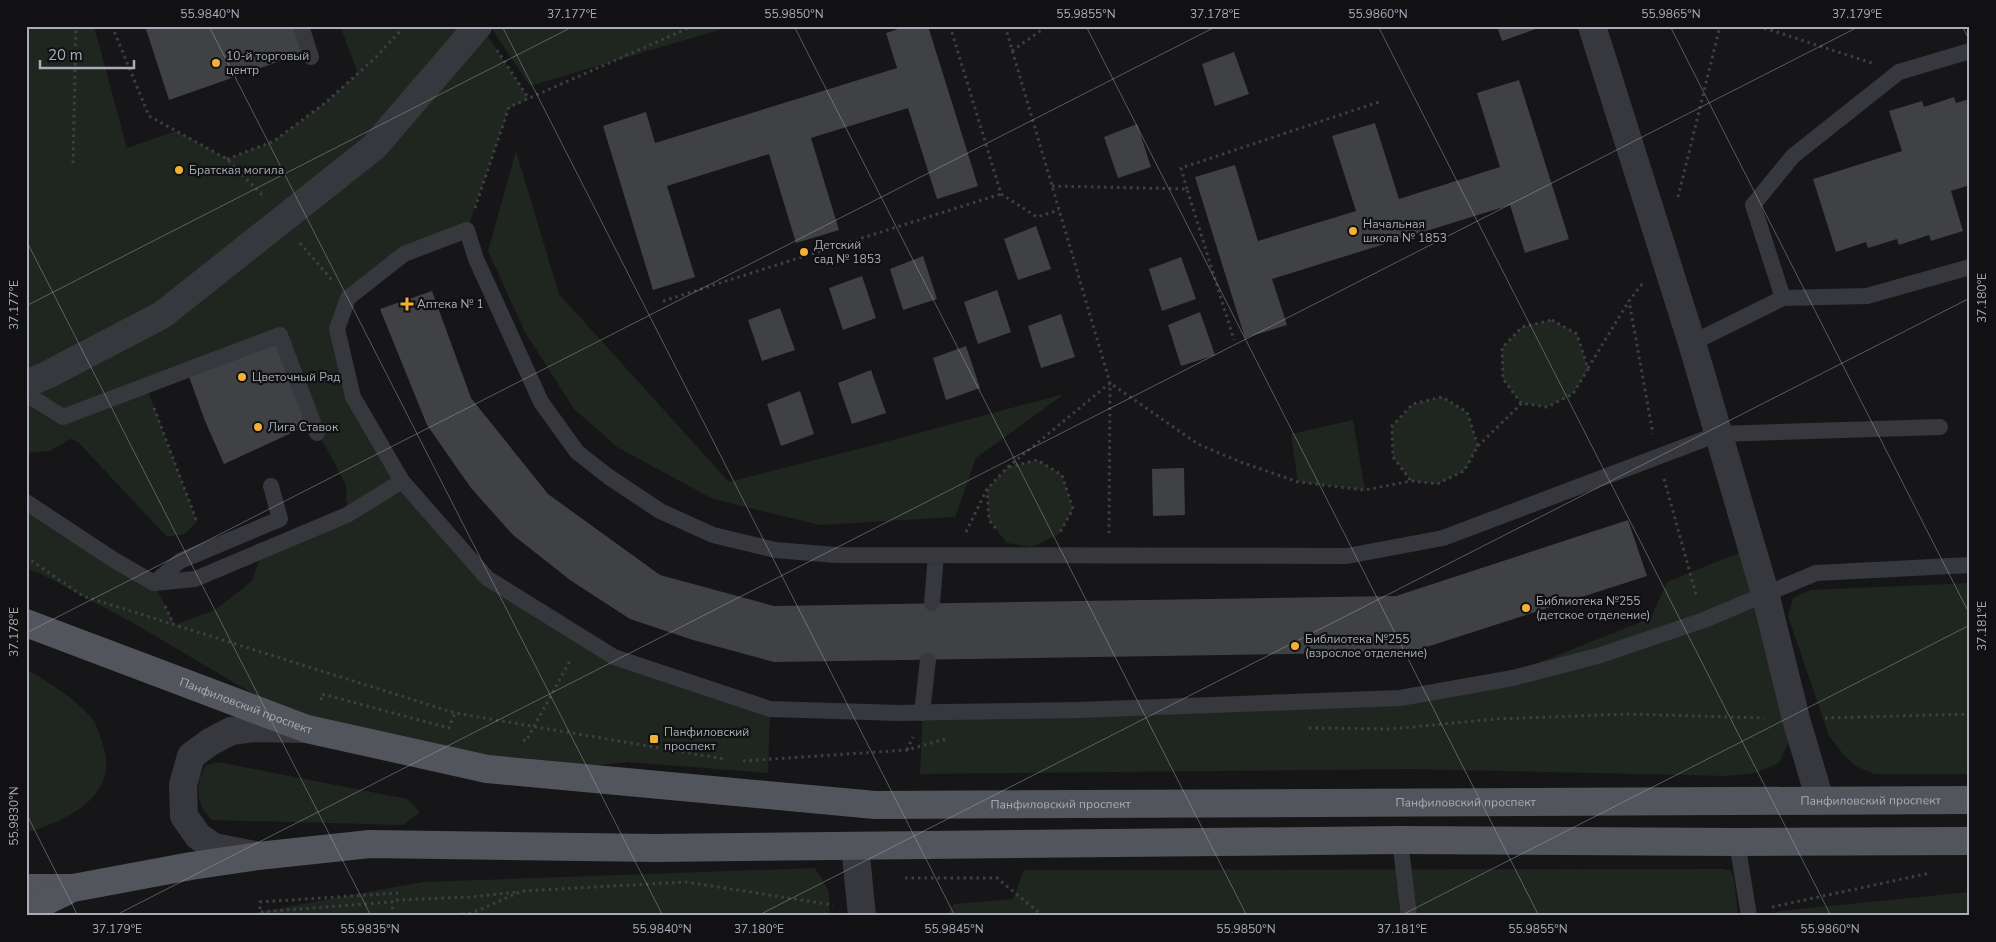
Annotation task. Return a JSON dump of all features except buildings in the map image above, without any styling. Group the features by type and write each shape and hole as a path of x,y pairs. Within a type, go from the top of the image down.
{"main road":[{"name":"Панфиловский проспект","path":"26,623 308,729 487,769 876,805 1970,800"},
{"path":"26,888 73,888 258,856 370,844 655,848 1400,840 1970,841"},
{"path":"26,911 73,888"}],"street":[{"path":"1592,26 1692,344 1765,593 1796,719 1820,800"},
{"path":"26,384 162,315 374,147 485,34"},
{"path":"258,856 214,847 198,836 184,816 182,785 191,756 210,742 231,731 255,728 308,729"},
{"path":"856,846 862,911"}],"lane":[{"path":"301,26 311,57"},
{"path":"1783,298 1753,205 1793,156 1899,72 1970,51"},
{"path":"1940,427 1718,434 1443,538 1347,556 836,555 775,550 713,535 660,511 609,478 577,452 541,402 476,259 467,230 404,254 348,298 337,329 353,397 402,482 487,578 614,658 770,709 922,712 1090,709 1400,698 1513,678 1601,655 1704,620 1816,573 1970,565"},
{"path":"1692,344 1783,298 1868,296 1970,267"},
{"path":"26,394 63,417 280,335 317,433"},
{"path":"26,502 114,560 154,583 195,579 347,515 402,482"},
{"path":"154,583 180,561 280,519 271,486"},
{"path":"932,603 936,555"},
{"path":"922,712 928,660"},
{"path":"1400,840 1409,916"},
{"path":"1737,842 1748,914"}],"path":[{"path":"72,164 76,26"},
{"path":"112,26 149,116 227,159 261,191 281,221 348,298"},
{"path":"227,159 274,141 324,103 374,58 405,26"},
{"path":"467,230 509,107 693,26"},
{"path":"950,26 1000,194 1037,217 1059,210"},
{"path":"1005,26 1110,383 1109,555"},
{"path":"1012,51 1047,26"},
{"path":"1676,207 1720,26"},
{"path":"1758,26 1899,72"},
{"path":"485,34 529,99"},
{"path":"1234,340 1181,168 1382,101"},
{"path":"1052,186 1187,189"},
{"path":"662,301 1000,194"},
{"path":"1588,369 1577,334 1552,320 1522,327 1502,348 1504,380 1521,403 1546,407 1573,394 1629,301"},
{"path":"954,555 987,489 1008,467 1110,383"},
{"path":"1110,383 1198,444 1238,461 1298,482 1365,490 1411,481 1437,484 1464,471 1478,446 1521,403"},
{"path":"146,386 197,522"},
{"path":"1411,481 1394,457 1392,426 1413,404 1442,397 1467,412 1478,446"},
{"path":"1008,467 1037,460 1062,475 1073,509 1059,534"},
{"path":"987,489 989,520 1001,536"},
{"path":"526,741 583,638"},
{"path":"449,728 455,713"},
{"path":"1748,914 1940,871"},
{"path":"905,878 997,878 1043,916"},
{"path":"396,900 471,897 522,891 686,882 862,911"},
{"path":"443,916 472,914 522,891"},
{"path":"393,916 392,902 260,912 260,902 398,893"}],"shaded area":[{"path":"26,26 94,26 127,148 176,131 227,159 274,141 325,103 358,73 340,26 481,26 529,99 509,108 467,230 404,254 348,298 337,329 353,397 402,481 487,578 615,655 770,709 768,773 628,762 575,768 469,756 326,726 255,695 135,624 43,575 26,568 26,502 154,583 175,625 215,610 252,581 263,550 347,515 346,485 313,423 280,335 146,386 197,522 184,534 167,537 78,442 70,439 50,451 26,453"},
{"path":"490,26 732,26 530,86"},
{"path":"516,151 559,294 729,482 1064,394 976,458 955,517 820,525 713,499 617,447 574,409 525,332 488,251"},
{"path":"1552,320 1577,334 1588,369 1573,394 1547,407 1521,403 1503,379 1502,348 1522,327"},
{"path":"1442,397 1467,412 1478,446 1464,471 1437,484 1411,481 1393,457 1392,426 1413,404"},
{"path":"1353,420 1365,490 1298,482 1291,434"},
{"path":"1037,460 1062,475 1073,509 1059,534 1032,547 1007,543 989,520 987,489 1008,467"},
{"path":"1741,552 1789,742 1779,763 1756,773 1727,776 1409,769 920,774 923,706 1467,691 1651,618 1667,582"},
{"path":"1970,583 1970,774 1875,774 1857,767 1844,755 1829,736 1788,616 1793,598 1810,590"},
{"path":"26,669 53,685 79,705 93,720 104,748 106,766 103,781 95,794 84,805 56,822 26,833"},
{"path":"218,762 407,799 420,812 403,825 212,820 200,801 198,787 206,765"},
{"path":"815,868 829,891 830,916 237,916 423,882"},
{"path":"1723,869 1731,871 1734,878 1738,916 946,916 954,904 1013,899 1024,870"},
{"path":"1970,892 1970,916 1773,916 1779,911"}],"place":[{"name":"10-й торговый центр","path":"216,63"},
{"name":"Братская могила","path":"179,170"},
{"name":"Начальная школа № 1853","path":"1353,231"},
{"name":"Детский сад № 1853","path":"804,252"},
{"name":"Аптека № 1","path":"407,304"},
{"name":"Цветочный Ряд","path":"242,377"},
{"name":"Лига Ставок","path":"258,427"},
{"name":"Библиотека №255 (детское отделение)","path":"1526,608"},
{"name":"Библиотека №255 (взрослое отделение)","path":"1295,646"},
{"name":"Панфиловский проспект","path":"654,739"}]}
